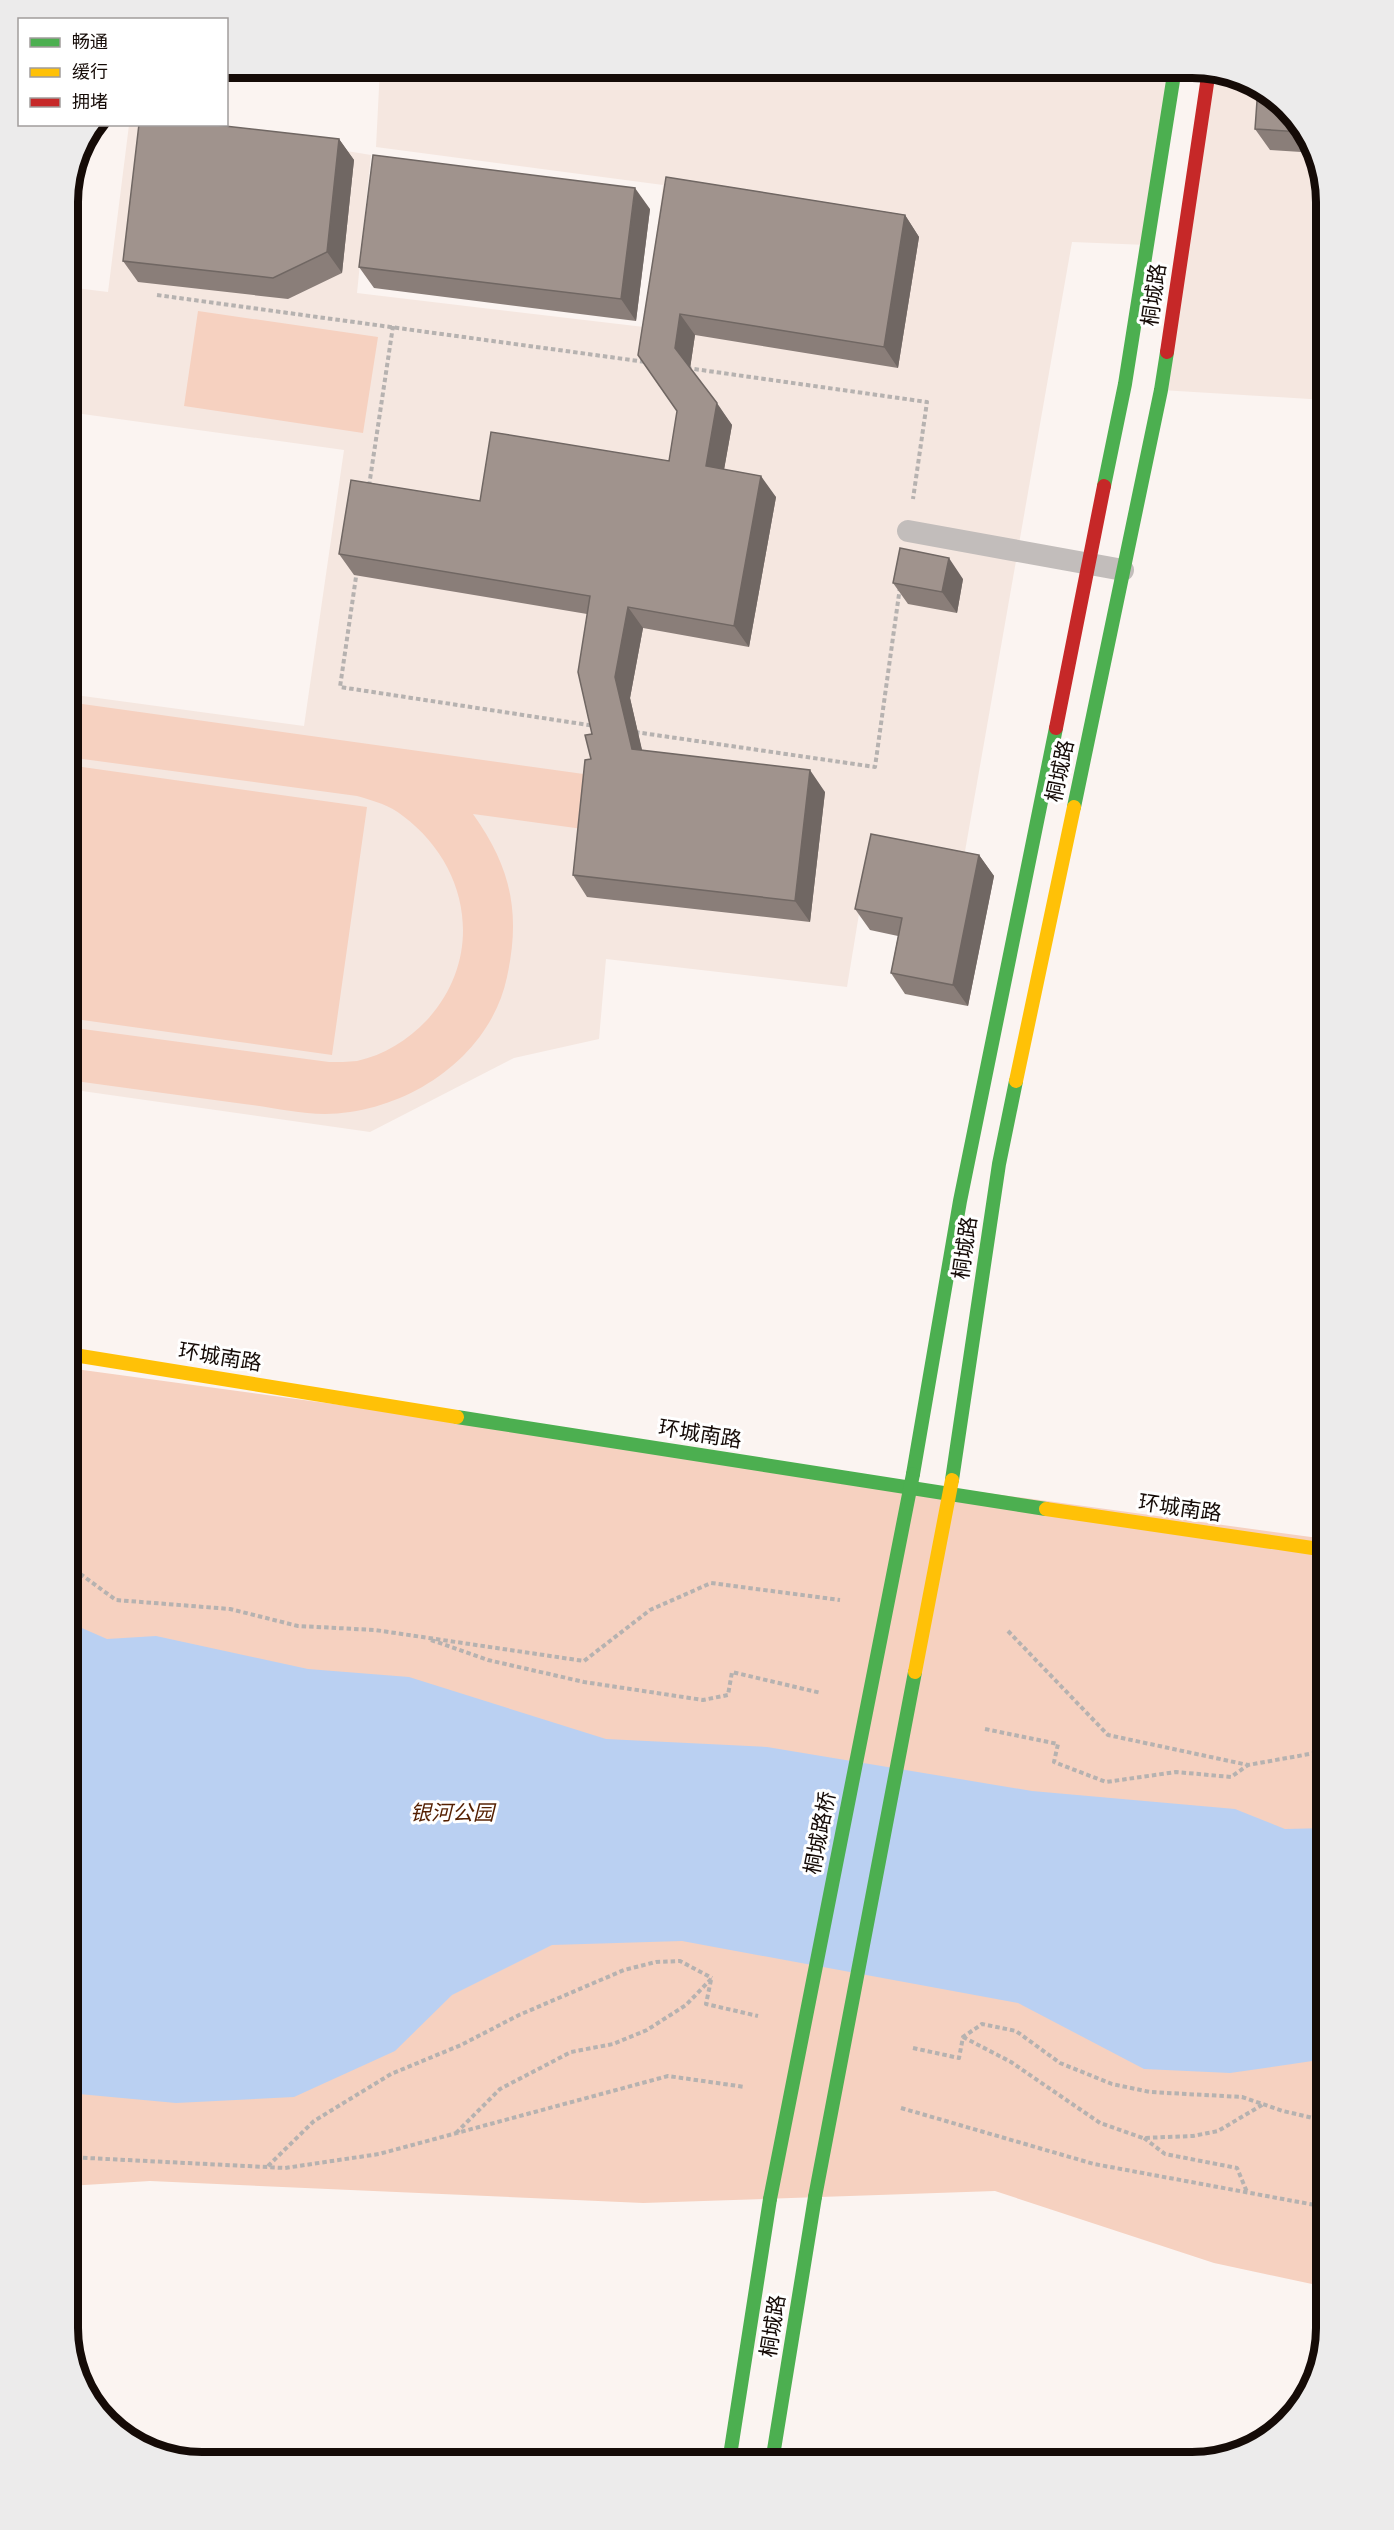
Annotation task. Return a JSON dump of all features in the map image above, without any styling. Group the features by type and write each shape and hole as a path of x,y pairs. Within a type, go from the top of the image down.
{"street":[{"name":"桐城路","path":"913,1474 960,1201 1125,384 1173,78"},
{"name":"桐城路","path":"774,2452 815,2197 952,1480 999,1164 1161,390 1208,79"},
{"name":"环城南路","path":"78,1356 901,1488 1316,1549"},
{"name":"桐城路桥","path":"770,2199 913,1474"},
{"name":"桐城路","path":"731,2452 770,2199"}],"lane":[{"path":"908,531 1123,570"}],"path":[{"path":"157,295 654,363"},
{"path":"369,489 393,326"},
{"path":"630,731 875,767 927,402 678,367"},
{"path":"359,559 340,687 596,726"},
{"path":"78,1572 116,1600 230,1609 298,1626 375,1630 584,1661 650,1610 711,1582 840,1600"},
{"path":"1008,1631 1108,1735 1248,1765 1316,1753"},
{"path":"423,1637 488,1660 584,1682 703,1700 728,1695 732,1672 821,1693"},
{"path":"985,1729 1058,1744 1054,1762 1106,1782 1176,1772 1231,1778 1248,1765"},
{"path":"268,2166 314,2121 391,2074 461,2045 519,2015 624,1970 656,1962 680,1961 712,1978"},
{"path":"712,1978 706,2004 758,2016"},
{"path":"455,2134 500,2089 571,2052 613,2044 647,2030 686,2004 712,1978"},
{"path":"913,2048 959,2058 963,2037 982,2024 1016,2031 1060,2063 1112,2084 1150,2092 1242,2097 1262,2105 1316,2118"},
{"path":"963,2037 1011,2062 1100,2123 1143,2138 1165,2154 1237,2168 1247,2192"},
{"path":"78,2157 285,2168 379,2154 669,2076 745,2087"},
{"path":"1143,2138 1192,2136 1218,2131 1262,2105"},
{"path":"901,2108 1094,2164 1316,2205"}],"shaded area":[{"path":"379,78 1173,78 1147,245 1072,242 964,857 871,841 847,987 606,959 599,1039 514,1058 370,1132 78,1090 78,695 304,726 344,450 78,413 78,288 108,292 129,126 195,126 371,155 357,293 644,327 663,185 376,147"},
{"path":"1208,79 1216,80 1247,91 1274,109 1290,126 1307,154 1316,194 1316,399 1161,390"}],"green space":[{"path":"198,311 378,337 363,433 184,406"},
{"path":"78,703 598,776 590,830 473,814 496,853 509,891 513,932 507,977 498,1006 483,1032 463,1056 440,1076 414,1092 385,1104 355,1111 315,1114 78,1081 78,1028 329,1062 354,1061 377,1055 395,1046 427,1020 445,995 457,969 463,941 462,913 455,886 443,860 426,837 393,809 357,796 78,758"},
{"path":"78,766 367,807 332,1055 78,1019"},
{"name":"银河公园","path":"78,1369 1316,1538 1316,2285 1214,2263 995,2191 643,2203 150,2181 78,2185"}],"water":[{"path":"78,1626 107,1639 156,1636 308,1669 409,1677 606,1739 767,1747 1032,1791 1235,1809 1285,1829 1316,1828 1316,2060 1230,2073 1144,2069 1018,2003 682,1941 552,1945 452,1995 395,2051 294,2097 176,2103 78,2094"}],"building":[{"path":"1257,97 1280,114 1294,132 1255,129"},
{"path":"139,126 225,126 339,139 327,252 273,278 123,261"},
{"path":"373,155 635,188 621,299 359,267"},
{"path":"666,177 905,215 884,347 680,314 675,348 717,403 706,466 761,476 734,626 628,607 615,677 632,749 810,770 795,901 573,875 585,760 591,759 585,735 592,734 578,672 590,596 339,554 351,480 480,501 491,432 669,461 677,411 638,355"},
{"path":"900,548 949,558 942,592 893,583"},
{"path":"871,834 979,855 953,985 891,973 902,918 855,909"}],"traffic: fast":[{"path":"1104,486 1125,384 1173,78"},
{"path":"1074,807 1167,352"},
{"path":"913,1474 960,1201 1056,728"},
{"path":"952,1480 999,1164 1016,1081"},
{"path":"457,1417 1046,1509"},
{"path":"770,2199 913,1474"},
{"path":"815,2197 915,1672"},
{"path":"774,2452 815,2197"},
{"path":"731,2452 770,2199"}],"traffic: slow":[{"path":"1016,1081 1074,807"},
{"path":"78,1356 457,1417"},
{"path":"915,1672 952,1480"},
{"path":"1046,1509 1316,1549"}],"traffic: jam":[{"path":"1167,352 1208,79"},
{"path":"1056,728 1104,486"}]}
